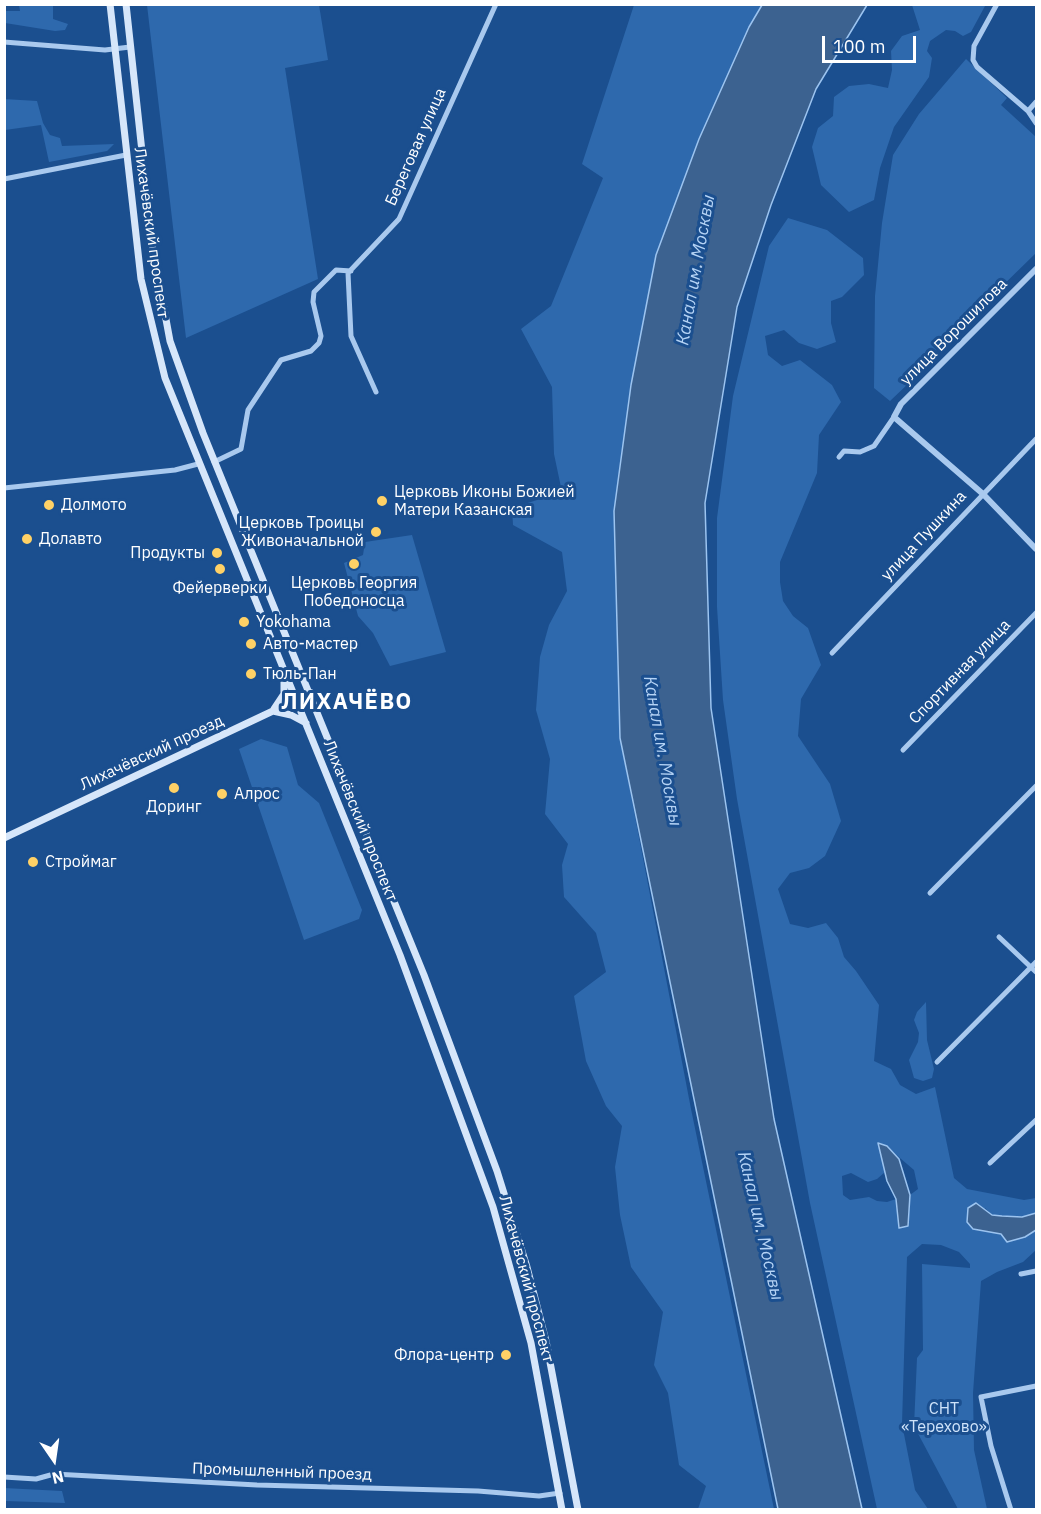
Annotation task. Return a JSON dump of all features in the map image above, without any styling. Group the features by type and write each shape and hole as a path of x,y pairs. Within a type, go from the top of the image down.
{"main road":[{"name":"Лихачёвский проспект","path":"110,4 126,154 147,312 165,378 427,1024 493,1207 531,1343 562,1509"},
{"name":"Лихачёвский проспект","path":"126,4 152,244 162,309 180,373 214,462 441,1019 507,1203 546,1341 578,1509"},
{"path":"284,671 284,694 273,711 291,715 306,723"},
{"name":"Лихачёвский проезд","path":"4,838 310,693"}],"street":[{"name":"Береговая улица","path":"351,271 399,219 496,4"},
{"path":"997,4 974,46 973,60 977,67 1028,111 1036,123"},
{"path":"4,42 115,49 130,47"},
{"path":"1028,111 1036,102"},
{"path":"4,179 126,154"},
{"name":"улица Ворошилова","path":"894,417 901,404 1036,269"},
{"path":"214,462 241,449 248,410 281,360 311,351 319,343 321,336 313,302 314,292 336,270 351,271 348,273 351,336 376,392"},
{"path":"839,457 844,451 860,452 874,446 894,417 983,494 1036,549"},
{"name":"улица Пушкина","path":"832,652 1036,439"},
{"path":"4,488 175,470 198,464"},
{"name":"Спортивная улица","path":"903,750 1036,613"},
{"path":"930,893 1036,786"},
{"path":"999,937 1036,972"},
{"path":"937,1062 1036,962"},
{"path":"990,1163 1036,1120"},
{"path":"1021,1275 1036,1271"},
{"path":"1011,1509 991,1446 981,1397 1036,1386"},
{"name":"Промышленный проезд","path":"4,1477 36,1479 54,1474 257,1485 478,1491 539,1496 560,1493"}],"green space":[{"path":"53,4 53,19 68,24 65,30 55,31 5,23 5,11 20,11 19,5"},
{"path":"147,5 319,5 328,60 285,68 318,279 186,338"},
{"path":"634,5 762,5 749,27 614,511 620,738 691,1109 774,1509 698,1509 706,1486 679,1465 668,1393 654,1365 663,1312 631,1267 620,1215 615,1167 622,1126 606,1106 586,1061 574,996 606,972 596,933 564,897 562,865 568,844 545,814 550,759 536,710 540,657 549,625 567,591 562,552 513,525 512,508 562,492 554,454 552,387 521,329 551,306 603,178 582,164"},
{"path":"912,5 985,6 971,32 963,36 955,31 946,30 930,41 927,51 932,58 929,77 894,127 880,168 874,200 849,212 821,185 812,147 818,128 833,116 834,97 849,86 869,84 888,88 892,70 891,51 902,36 920,30"},
{"path":"966,59 1007,98 1001,105 1036,137 1036,253 907,379 910,382 890,401 874,388 875,296 882,223 893,155 919,114"},
{"path":"4,99 37,101 43,123 50,135 60,138 62,146 114,144 107,151 49,162 41,125 5,130"},
{"name":"СНТ «Терехово»","path":"788,218 827,230 863,258 864,275 842,297 831,301 831,323 836,342 817,349 799,343 784,330 765,336 768,355 782,366 800,360 832,385 841,402 819,435 817,473 780,562 780,582 783,601 793,616 808,628 821,665 801,699 798,736 830,784 841,821 825,856 809,868 790,873 778,889 790,924 808,928 826,923 838,938 844,957 879,1005 874,1061 891,1069 900,1085 916,1094 935,1087 954,1178 967,1189 1024,1200 1036,1198 1036,1213 1032,1216 992,1215 985,1208 983,1231 992,1231 1016,1240 1036,1230 1036,1250 1023,1262 981,1281 973,1393 974,1450 987,1509 958,1509 914,1426 917,1358 923,1350 922,1264 970,1268 970,1264 959,1252 941,1245 922,1244 907,1257 902,1424 915,1490 928,1509 877,1509 810,1203 737,799 723,700 717,607 717,518 733,396 769,246","holes":["878,1144 893,1152 914,1170 918,1189 910,1195 908,1226 899,1227 896,1199 887,1202 869,1197 850,1200 843,1195 842,1176 851,1173 868,1182 877,1179 885,1172"]},
{"path":"412,535 446,652 390,666 373,633 358,616 344,563 363,555 365,542"},
{"path":"261,739 287,747 298,785 319,803 362,910 359,919 304,940 239,749"},
{"path":"926,1002 927,1040 934,1069 932,1078 923,1081 914,1078 909,1060 918,1042 919,1033 914,1020 917,1012"},
{"path":"4,1488 62,1491 65,1503 5,1501"}],"water":[{"name":"Канал им. Москвы","path":"762,5 867,5 816,89 771,205 737,307 705,503 711,708 774,1119 862,1509 778,1509 620,738 614,511 631,385 656,255 699,139 749,27"},
{"path":"878,1143 887,1146 899,1159 910,1195 908,1226 899,1228 896,1199 887,1181"},
{"path":"976,1203 992,1215 1022,1217 1036,1213 1036,1230 1025,1237 1007,1242 1001,1234 973,1229 967,1222 968,1208"}],"place":[{"name":"Церковь Иконы Божией Матери Казанская","path":"382,501"},
{"name":"Долмото","path":"49,505"},
{"name":"Церковь Троицы Живоначальной","path":"376,532"},
{"name":"Долавто","path":"27,539"},
{"name":"Продукты","path":"217,553"},
{"name":"Церковь Георгия Победоносца","path":"354,564"},
{"name":"Фейерверки","path":"220,569"},
{"name":"Yokohama","path":"244,622"},
{"name":"Авто-мастер","path":"251,644"},
{"name":"Тюль-Пан","path":"251,674"},
{"name":"Доринг","path":"174,788"},
{"name":"Алрос","path":"222,794"},
{"name":"Строймаг","path":"33,862"},
{"name":"Флора-центр","path":"506,1355"}],"district":[{"name":"ЛИХАЧЁВО","path":"347,703"}]}
